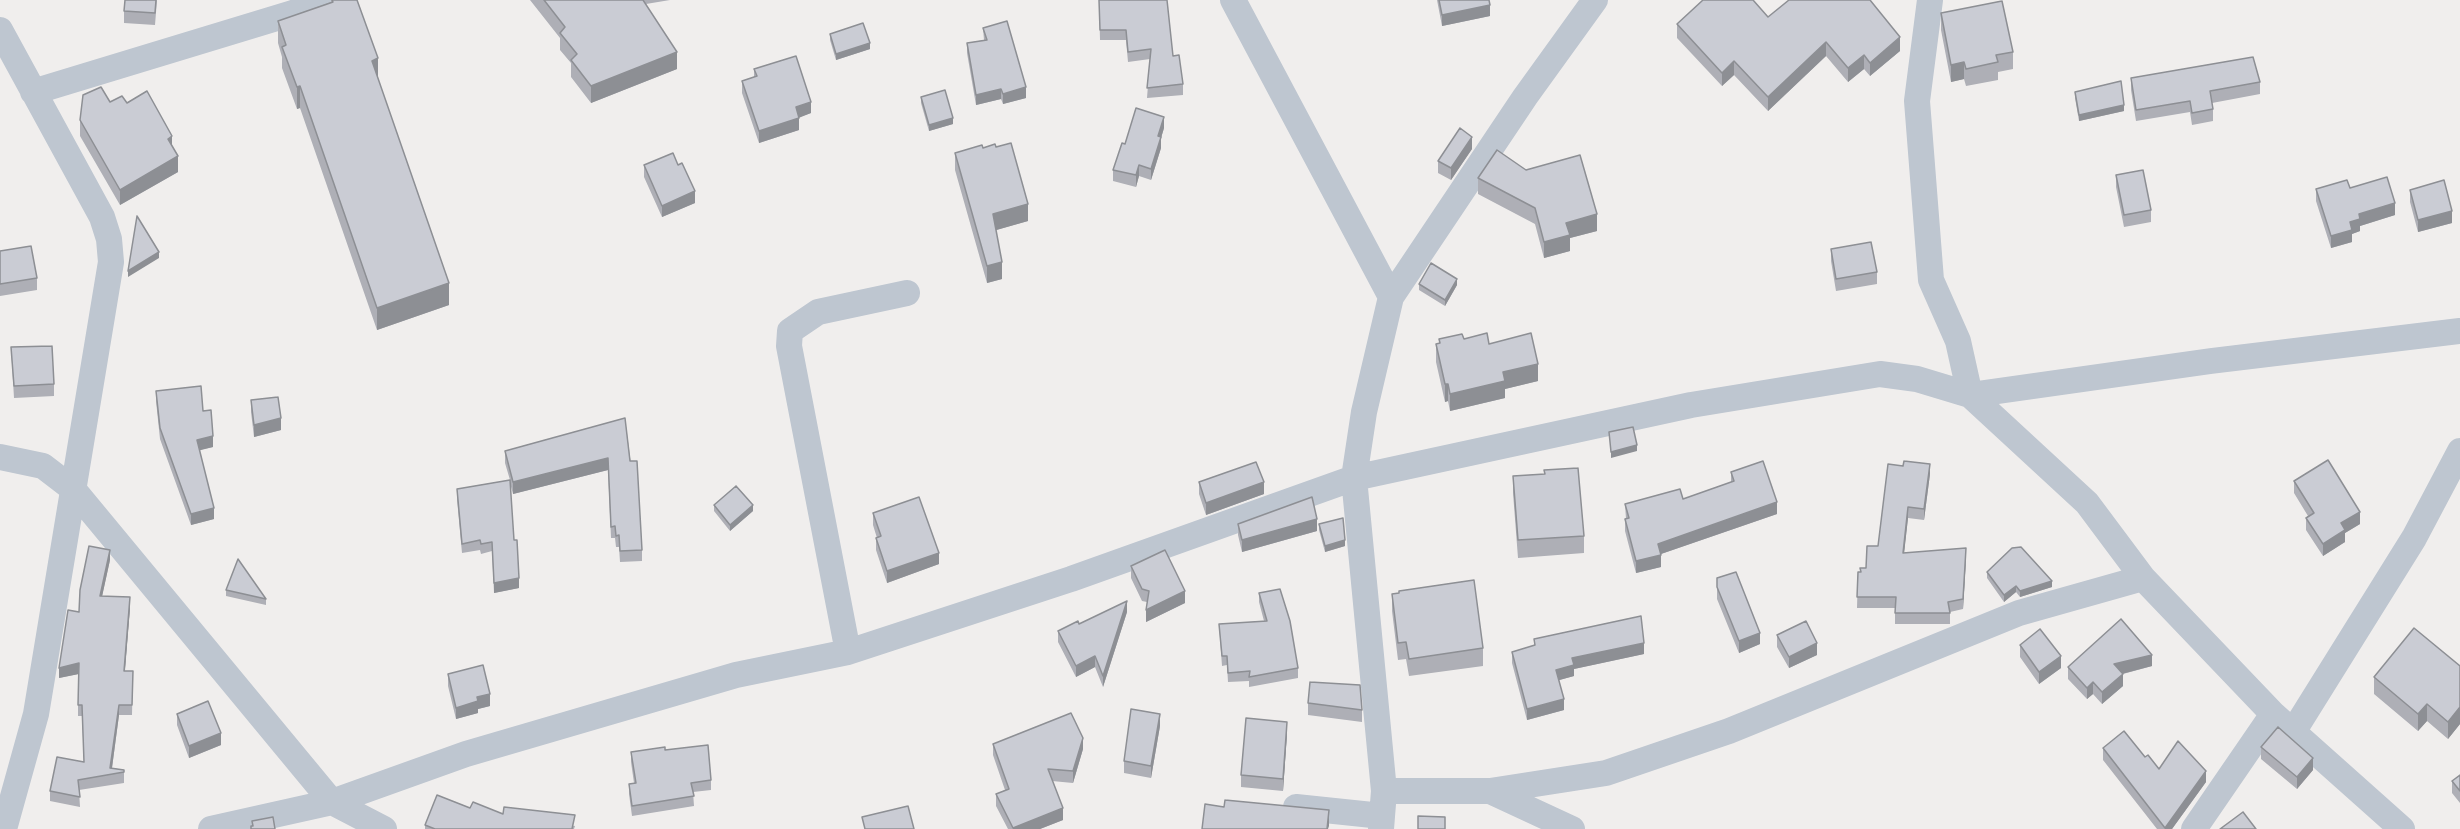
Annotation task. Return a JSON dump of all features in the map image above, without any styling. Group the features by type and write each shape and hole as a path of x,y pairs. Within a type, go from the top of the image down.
{"street":[{"path":"33,92 293,13 325,0"},
{"path":"1233,0 1391,297"},
{"path":"1382,812 1354,478 1364,412 1391,297 1525,96 1595,0"},
{"path":"1930,0 1917,100 1931,280 1958,341 1970,395 2087,504 2143,578 2273,714 2402,829"},
{"path":"0,30 102,217 109,239 111,262 36,714 4,829"},
{"path":"848,652 789,346 790,331 818,312 907,293"},
{"path":"217,829 280,822 466,754 736,675 848,652 1071,579 1354,478 1690,405 1881,374 1917,379 1970,395 2211,361 2460,331"},
{"path":"2293,732 2414,538 2460,451"},
{"path":"0,457 43,466 73,489 332,802 384,829"},
{"path":"1269,804 1382,812 1490,790 1605,773 1729,731 2019,613 2143,578"},
{"path":"2194,829 2273,714"},
{"path":"1490,790 1572,829"},
{"path":"211,829 332,802"}],"building":[{"path":"125,0 156,0 155,13 124,11"},
{"path":"332,0 357,0 378,58 372,61 449,283 377,308 300,86 297,87 282,47 286,45 278,21 333,2"},
{"path":"544,0 643,0 677,52 591,86 571,60 577,54 560,33 565,27"},
{"path":"1099,0 1167,0 1173,56 1179,55 1183,84 1147,88 1151,49 1128,52 1126,30 1100,30"},
{"path":"1439,0 1489,0 1490,5 1442,15"},
{"path":"1703,0 1753,0 1768,17 1789,0 1870,0 1900,37 1870,63 1864,55 1848,68 1826,42 1768,97 1734,61 1722,73 1677,24"},
{"path":"2002,1 2013,52 1996,55 1998,62 1966,69 1964,62 1951,65 1941,13"},
{"path":"1007,21 1026,87 1003,94 1001,89 976,95 967,43 987,40 983,28"},
{"path":"863,23 870,43 836,54 830,34"},
{"path":"796,56 811,102 796,107 799,118 759,131 742,81 757,76 754,69"},
{"path":"2253,57 2260,82 2210,91 2213,109 2192,113 2190,101 2136,110 2131,78"},
{"path":"2121,81 2124,105 2079,115 2075,92"},
{"path":"101,87 110,102 122,96 127,103 147,91 172,136 168,139 178,156 120,190 80,120 83,95"},
{"path":"945,90 953,118 929,125 921,97"},
{"path":"1136,108 1164,117 1158,136 1161,137 1151,169 1139,165 1136,175 1113,170 1122,143 1125,144"},
{"path":"1460,128 1472,137 1451,168 1438,161"},
{"path":"1011,143 1028,204 993,214 1002,262 987,266 955,153 982,145 983,148 995,144 996,147"},
{"path":"1497,150 1526,170 1580,155 1597,214 1566,223 1570,235 1544,242 1535,208 1478,178"},
{"path":"673,153 678,165 682,163 695,191 662,206 644,165"},
{"path":"2143,170 2151,210 2124,215 2116,175"},
{"path":"2387,177 2395,203 2359,214 2360,219 2350,222 2352,230 2331,236 2316,189 2347,180 2350,188"},
{"path":"2444,180 2452,211 2418,220 2410,190"},
{"path":"137,216 159,252 128,271"},
{"path":"1871,242 1877,272 1836,279 1831,249"},
{"path":"31,246 37,278 0,284 0,251"},
{"path":"1431,263 1457,279 1445,300 1419,284"},
{"path":"1487,333 1489,344 1531,333 1538,364 1503,372 1505,381 1450,394 1448,384 1445,384 1436,344 1440,343 1439,339 1462,334 1464,339"},
{"path":"52,346 54,384 14,386 11,347"},
{"path":"201,386 203,411 211,410 213,436 197,440 214,508 191,514 160,428 156,391"},
{"path":"278,397 281,418 254,425 251,400"},
{"path":"625,418 630,461 637,461 642,550 620,551 619,535 616,536 615,526 611,527 608,458 513,482 505,451"},
{"path":"1633,427 1637,445 1611,452 1609,432"},
{"path":"2328,460 2360,512 2341,523 2345,530 2323,544 2306,518 2314,513 2294,481"},
{"path":"1763,461 1777,502 1658,544 1661,555 1636,561 1625,519 1629,518 1625,504 1680,489 1683,499 1734,481 1731,472"},
{"path":"1904,461 1930,464 1924,509 1908,507 1903,553 1966,548 1963,599 1948,602 1950,613 1895,613 1896,597 1857,597 1858,572 1861,572 1860,568 1866,568 1867,546 1878,546 1888,464 1903,466"},
{"path":"1256,462 1264,482 1206,503 1199,482"},
{"path":"1578,468 1584,536 1518,540 1513,476 1545,474 1544,470"},
{"path":"510,480 519,578 494,583 492,542 481,544 480,540 462,544 457,489"},
{"path":"736,486 753,505 730,525 714,505"},
{"path":"919,497 939,553 887,571 876,538 881,536 873,513"},
{"path":"1312,497 1317,519 1242,540 1238,524"},
{"path":"1343,518 1345,540 1325,546 1319,524"},
{"path":"89,546 110,550 100,596 130,597 124,671 133,671 132,705 119,705 110,768 124,770 124,772 78,780 80,797 50,791 57,757 84,762 82,705 78,705 79,663 59,668 68,610 79,612 80,590"},
{"path":"2021,547 2052,581 2020,591 2016,586 2004,595 1987,572 2012,548"},
{"path":"1165,550 1185,591 1146,610 1149,591 1142,589 1131,566"},
{"path":"238,559 266,599 226,590"},
{"path":"1736,572 1760,633 1739,641 1717,587 1717,578"},
{"path":"1474,580 1483,648 1409,659 1406,642 1398,643 1392,594"},
{"path":"1280,589 1290,621 1298,668 1249,677 1250,671 1228,673 1227,656 1222,656 1219,624 1267,621 1259,593"},
{"path":"1127,601 1103,676 1095,656 1076,666 1058,631 1078,621 1079,624"},
{"path":"1641,616 1644,643 1572,658 1574,665 1556,670 1564,699 1527,709 1512,652 1535,645 1534,639"},
{"path":"2121,619 2152,655 2114,664 2123,674 2102,692 2093,682 2087,688 2068,667"},
{"path":"1806,621 1817,643 1789,657 1777,635"},
{"path":"2414,628 2460,666 2460,707 2448,722 2427,704 2418,714 2374,677"},
{"path":"2040,629 2061,656 2039,672 2020,645"},
{"path":"483,665 490,694 477,697 478,701 456,708 448,674"},
{"path":"1310,682 1360,685 1362,710 1308,703"},
{"path":"208,701 221,733 189,746 177,714"},
{"path":"1131,709 1160,714 1151,766 1124,761"},
{"path":"1071,713 1083,738 1073,771 1048,769 1063,808 1013,828 996,794 1009,789 993,744"},
{"path":"1246,718 1287,722 1283,779 1241,775"},
{"path":"2278,727 2313,758 2297,777 2261,747"},
{"path":"2124,731 2145,757 2148,755 2159,769 2178,741 2206,771 2165,828 2103,748"},
{"path":"708,745 711,780 691,783 694,796 632,806 629,784 636,783 631,752 665,747 665,750"},
{"path":"2460,775 2460,791 2452,781"},
{"path":"437,795 470,808 473,802 503,814 504,807 575,815 572,829 435,829 425,825"},
{"path":"1225,800 1329,810 1327,829 1202,829 1205,804 1224,807"},
{"path":"908,806 914,829 865,829 862,817"},
{"path":"2243,812 2256,829 2220,829"},
{"path":"1418,816 1445,817 1445,829 1418,829"},
{"path":"273,817 275,829 251,829 252,821"}]}
